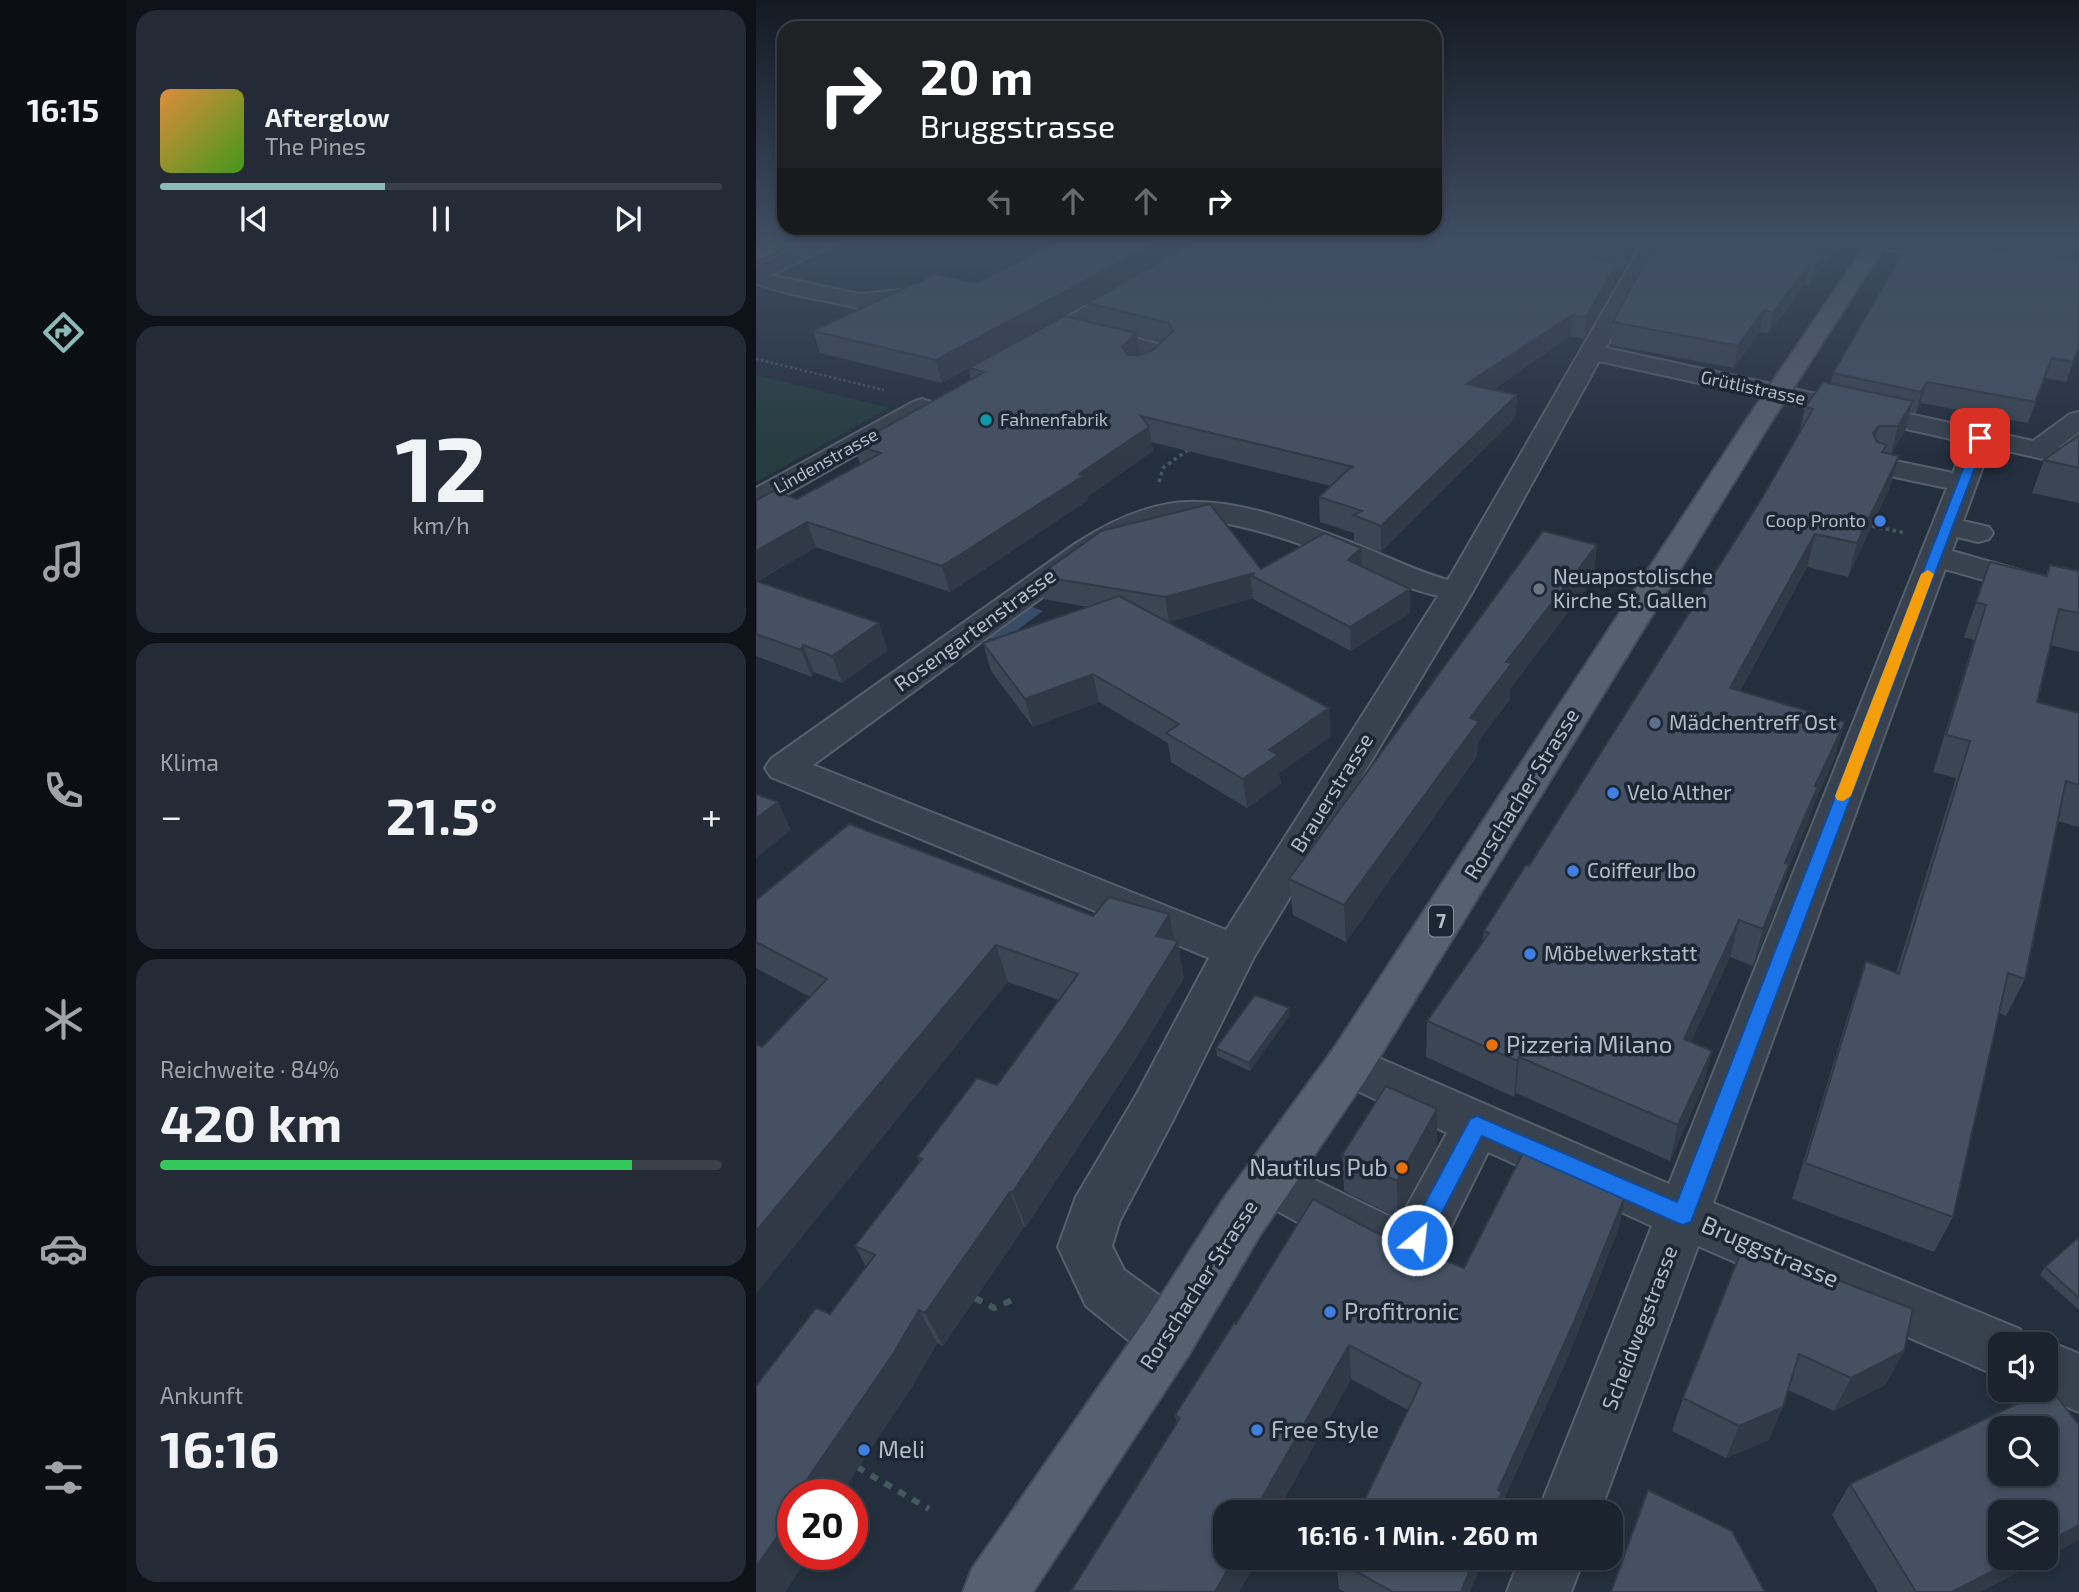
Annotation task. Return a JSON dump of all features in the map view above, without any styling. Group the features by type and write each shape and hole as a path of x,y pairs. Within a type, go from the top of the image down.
{"main road":[{"name":"Rorschacher Strasse","path":"995,1592 1168,1336 1241,1218 1349,1065 1832,311"}],"street":[{"path":"1017,355 1095,311"},
{"name":"Brauerstrasse","path":"1168,1336 1105,1288 1085,1247 1095,1214 1155,1107 1235,951 1457,591 1592,352 1606,311"},
{"path":"1065,328 1162,352 1140,370"},
{"name":"Grütlistrasse","path":"1592,352 2079,459"},
{"name":"Lindenstrasse","path":"756,500 944,395"},
{"path":"2037,450 2079,420"},
{"name":"Scheidwegstrasse","path":"1574,1500 1980,438"},
{"path":"1881,466 1963,482"},
{"name":"Rosengartenstrasse","path":"1235,951 878,823 770,762 1086,550 1135,522 1180,510 1228,515 1340,548 1432,587 1457,591"},
{"path":"1943,537 2079,597"},
{"name":"Bruggstrasse","path":"1349,1065 1477,1125 1683,1215 1988,1344"},
{"path":"1268,1180 1395,1247 1417,1240 1477,1125"},
{"path":"2058,1374 2079,1383"},
{"path":"1539,1592 1547,1570"}],"path":[{"path":"756,359 887,391"},
{"path":"1135,522 1157,489 1163,468 1196,444"},
{"path":"1872,526 1943,537"},
{"path":"975,1298 994,1308 1017,1298"},
{"path":"857,1467 929,1509"}],"green space":[{"path":"756,375 889,408 756,482"}],"water":[{"path":"1024,604 1043,611 1001,642 981,635"}],"building":[{"path":"855,311 1027,311 936,360 813,331"},
{"path":"1122,311 1589,311 1586,317 1572,315 1467,384 1517,395 1381,526 1353,515 1362,511 1319,497 1354,467 1141,416 1149,427 1079,474 1083,476 942,566 807,522 756,551 756,500 773,491 797,499 881,453 854,445 984,372 969,368 1064,316 1136,333 1122,347 1127,355 1140,355 1153,350 1173,331 1169,323"},
{"path":"1619,311 1763,311 1738,346 1613,322"},
{"path":"1869,311 2079,311 2079,347 2073,362 2052,358 2035,402 1927,382 1921,392 1833,373"},
{"path":"1823,382 1913,401 1898,426 1879,426 1873,433 1877,442 1887,445 1882,452 1899,456 1857,543 1815,534 1730,688 1845,722 1815,786 1818,786 1785,863 1789,864 1763,929 1739,920 1684,1039 1712,1051 1678,1125 1519,1057 1517,1061 1427,1021 1489,933 1484,931 1526,865 1529,866 1762,498 1813,409 1805,407"},
{"path":"2079,435 2079,468 2044,460"},
{"path":"1210,504 1261,569 1325,533 1361,548 1348,560 1410,589 1350,627 1250,575 1255,573 1165,597 1038,576 1101,531"},
{"path":"1543,531 1597,545 1506,662 1512,663 1470,718 1479,721 1344,905 1289,879"},
{"path":"1990,562 2047,576 2050,565 2079,571 2079,613 2059,609 2037,702 2079,713 2079,785 2066,781 2025,979 2008,973 1953,1217 1805,1163 1866,961 1899,974 1970,741 1946,735 1986,605 1976,602"},
{"path":"756,581 879,623 832,656 803,645 801,650 756,634"},
{"path":"1119,596 1329,708 1269,750 1278,755 1243,779 1166,733 1179,724 1093,674 1025,699 983,643"},
{"path":"756,794 778,802 756,819"},
{"path":"849,824 1093,916 1109,897 1169,914 1156,936 1178,941 1126,1025 1012,1193 1010,1192 925,1313 919,1310 893,1354 807,1479 777,1479 777,1537 756,1567 756,1386 816,1308 830,1314 875,1255 855,1246 922,1159 917,1157 977,1078 997,1085 1078,974 996,945 756,1231 756,1044 762,1047 827,979 756,942 756,900"},
{"path":"1255,995 1289,1008 1249,1063 1216,1048"},
{"path":"1386,1086 1437,1109 1397,1181 1342,1155"},
{"path":"1526,1147 1626,1194 1574,1322 1498,1490 1502,1492 1498,1500 1365,1500 1421,1383 1349,1345 1261,1500 1213,1500 1213,1570 1227,1570 1215,1592 1071,1591 1180,1418 1175,1415 1234,1323 1236,1324 1313,1199 1373,1231 1464,1268"},
{"path":"2079,1237 2079,1298 2045,1267"},
{"path":"1744,1244 1913,1309 1904,1351 1851,1378 1799,1354 1783,1407 1739,1426 1683,1398"},
{"path":"2058,1398 2079,1425 2079,1525 2058,1536 2058,1500 1988,1500 1988,1570 1995,1570 1952,1592 1916,1592 1850,1484 1988,1418 1988,1486 2058,1486 2058,1416 1992,1416 2021,1402 2058,1402"},
{"path":"1648,1490 1732,1531 1765,1592 1611,1592 1619,1570 1623,1570 1623,1559"},
{"path":"1354,1570 1470,1570 1461,1592 1393,1592"}],"slow traffic":[{"path":"1843,796 1928,574"}],"place":[{"name":"Fahnenfabrik","path":"986,420"},
{"name":"Coop Pronto","path":"1880,521"},
{"name":"Neuapostolische Kirche St. Gallen","path":"1539,589"},
{"name":"Mädchentreff Ost","path":"1655,723"},
{"name":"Velo Alther","path":"1613,793"},
{"name":"Coiffeur Ibo","path":"1573,871"},
{"name":"Möbelwerkstatt","path":"1530,954"},
{"name":"Pizzeria Milano","path":"1492,1045"},
{"name":"Nautilus Pub","path":"1402,1168"},
{"name":"Profitronic","path":"1330,1312"},
{"name":"Free Style","path":"1257,1430"},
{"name":"Meli","path":"864,1450"}],"route":[{"path":"1417,1240 1477,1125 1683,1215 1980,438"}]}
